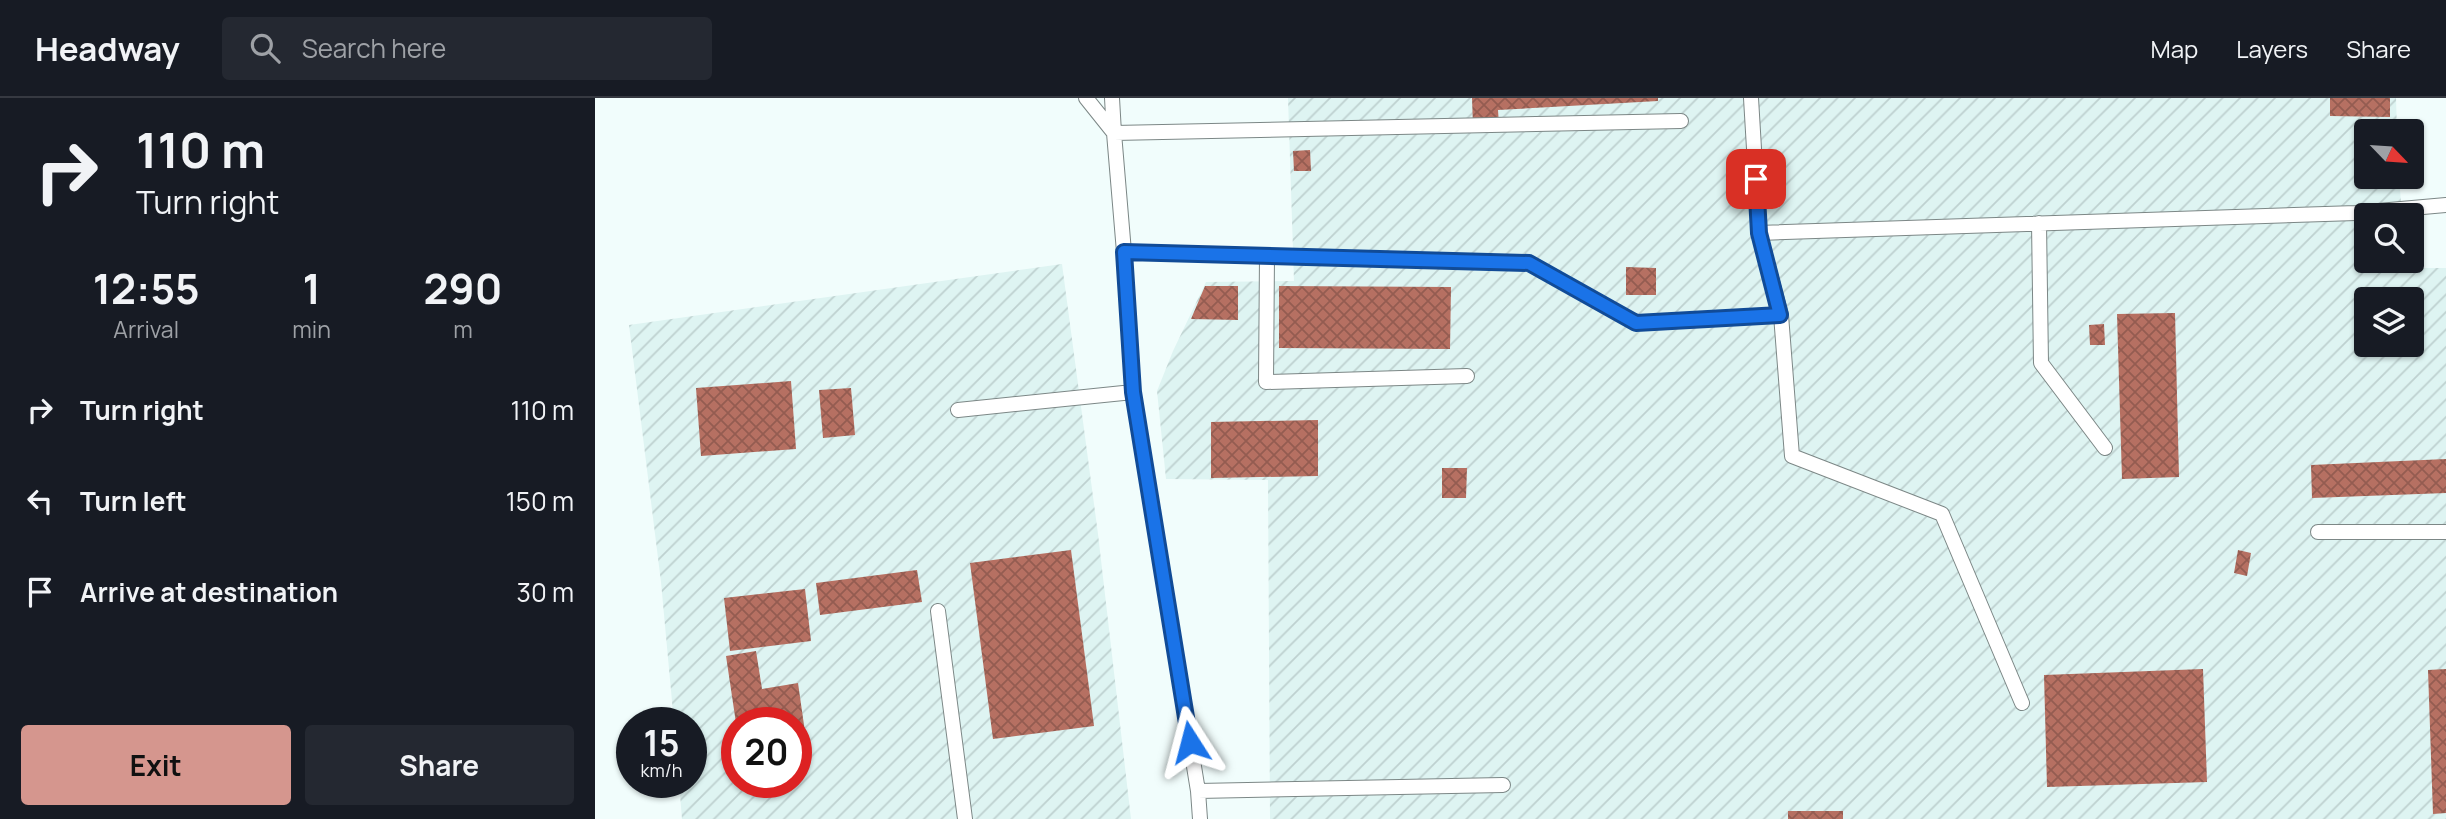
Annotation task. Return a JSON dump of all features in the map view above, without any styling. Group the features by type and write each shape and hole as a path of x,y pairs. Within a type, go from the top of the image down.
{"lane":[{"path":"1086,98 1114,133"},
{"path":"1112,98 1133,392 1198,791 1199,819"},
{"path":"1751,98 1759,233 1780,315 1792,456 1942,514 2022,703"},
{"path":"1114,133 1681,121"},
{"path":"1759,233 2356,213 2446,205"},
{"path":"2039,223 2041,363 2105,448"},
{"path":"1124,252 1529,263 1636,323 1780,315"},
{"path":"1267,256 1266,382 1467,376"},
{"path":"958,410 1133,392"},
{"path":"2318,532 2446,533"},
{"path":"938,611 965,819"},
{"path":"1198,791 1503,785"}],"shaded area":[{"path":"1288,98 2396,98 2397,119 2354,119 2354,189 2400,189 2401,203 2354,203 2354,273 2424,273 2424,268 2446,268 2446,819 1270,819 1268,480 1166,479 1157,391 1206,282 1294,281"},
{"path":"1062,264 1098,534 1131,819 682,819 680,798 707,798 707,707 673,707 661,582 629,325"}],"building":[{"path":"1472,98 1658,98 1658,101 1498,110 1499,125 1473,126"},
{"path":"2330,98 2390,98 2390,117 2330,116"},
{"path":"1310,150 1311,171 1294,171 1293,151"},
{"path":"1626,267 1656,268 1656,295 1626,295"},
{"path":"1205,286 1238,286 1238,320 1191,319"},
{"path":"1279,286 1451,287 1450,349 1279,348"},
{"path":"2175,313 2179,477 2122,479 2117,314"},
{"path":"2104,324 2105,345 2090,345 2089,325"},
{"path":"791,381 796,449 701,456 696,388"},
{"path":"851,388 855,435 823,438 819,390"},
{"path":"1318,420 1318,476 1211,478 1211,422"},
{"path":"2446,459 2446,493 2312,498 2311,465"},
{"path":"1442,468 1467,468 1466,498 1442,498"},
{"path":"1071,550 1094,726 993,739 970,563"},
{"path":"2238,550 2251,553 2247,576 2234,573"},
{"path":"917,570 922,602 820,615 816,583"},
{"path":"805,589 811,641 730,651 724,598"},
{"path":"756,651 762,689 798,683 801,707 734,707 726,656"},
{"path":"2203,669 2207,782 2047,787 2044,675"},
{"path":"2446,669 2446,813 2433,814 2428,670"},
{"path":"1788,811 1843,811 1843,819 1788,819"}],"route":[{"path":"1190,742 1133,392 1124,252 1529,263 1636,323 1780,315 1759,233 1756,179"}]}
